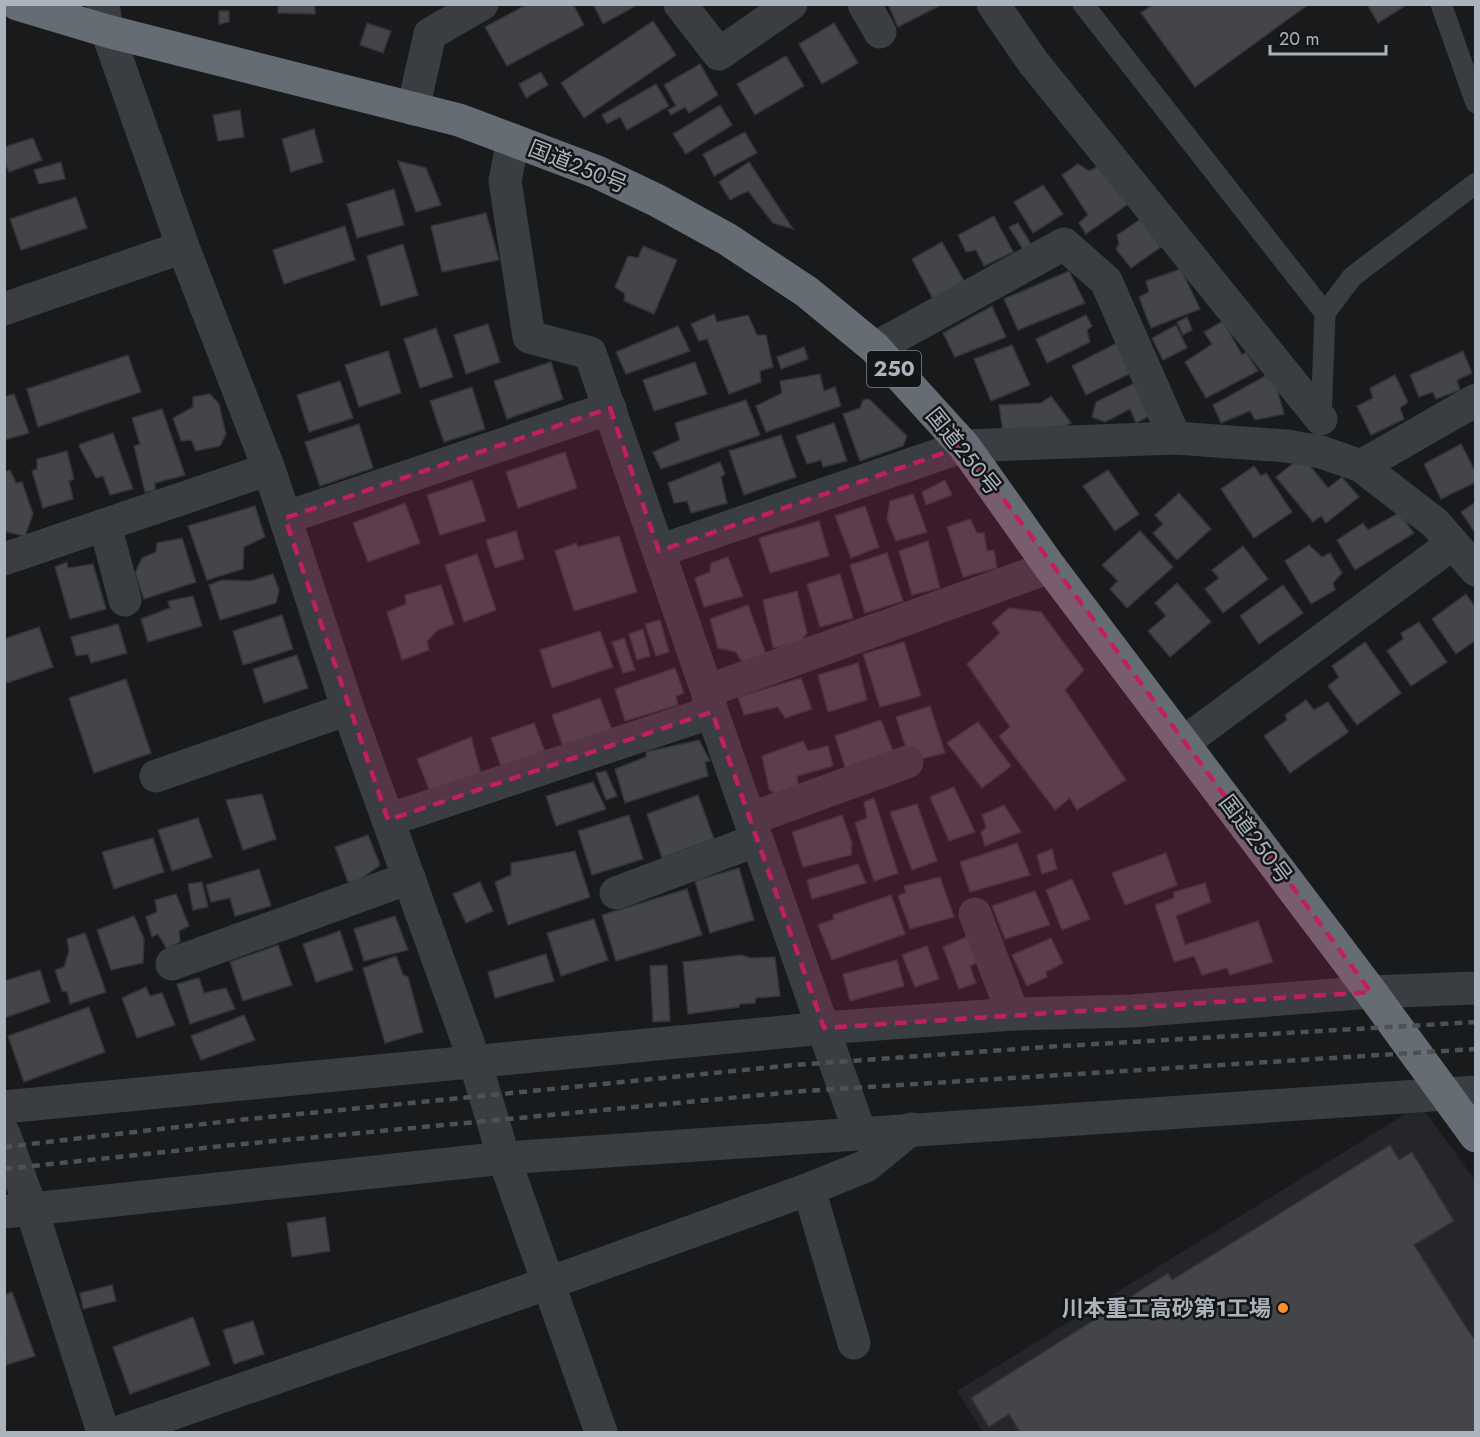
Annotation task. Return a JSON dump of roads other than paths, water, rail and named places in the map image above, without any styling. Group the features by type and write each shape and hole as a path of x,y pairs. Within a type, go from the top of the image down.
{"highway":[{"name":"国道250号","path":"16,4 105,18 413,109 459,120 597,172 656,200 727,239 807,292 875,348 964,446 1050,567 1371,992 1460,1092 1476,1136"}],"street":[{"path":"413,109 430,34 482,4"},
{"path":"680,4 718,54 791,4"},
{"path":"993,4 1033,62 1321,418"},
{"path":"105,18 183,247 269,469 348,709 475,1062 504,1158 601,1432"},
{"path":"513,140 505,181 529,337 590,353 860,1132"},
{"path":"875,348 1064,244 1106,281 1175,438"},
{"path":"4,309 183,247"},
{"path":"1361,466 1476,400"},
{"path":"285,518 610,408"},
{"path":"659,551 964,446 1175,438 1287,446 1321,452 1361,466 1435,523 1476,570"},
{"path":"4,559 269,469"},
{"path":"105,525 125,600"},
{"path":"1183,743 1452,544"},
{"path":"388,820 710,701 1050,567"},
{"path":"156,776 348,709"},
{"path":"616,892 907,762"},
{"path":"172,964 409,878"},
{"path":"975,914 1013,1014"},
{"path":"4,1107 824,1028 1013,1014 1132,1011 1371,992 1476,988"},
{"path":"18,1210 504,1158 1460,1092"},
{"path":"119,1432 549,1283 809,1189 866,1166 911,1129"},
{"path":"4,1134 18,1210 103,1432"},
{"path":"809,1189 854,1343"}],"lane":[{"path":"1441,4 1476,103"},
{"path":"1088,6 1325,313"},
{"path":"1321,452 1325,313 1352,277 1476,183"}],"railway":[{"path":"4,1147 239,1120 794,1065 1045,1047 1476,1022"},
{"path":"4,1169 804,1091 1476,1049"}],"place":[{"name":"川本重工高砂第1工場","path":"1283,1308"}]}
